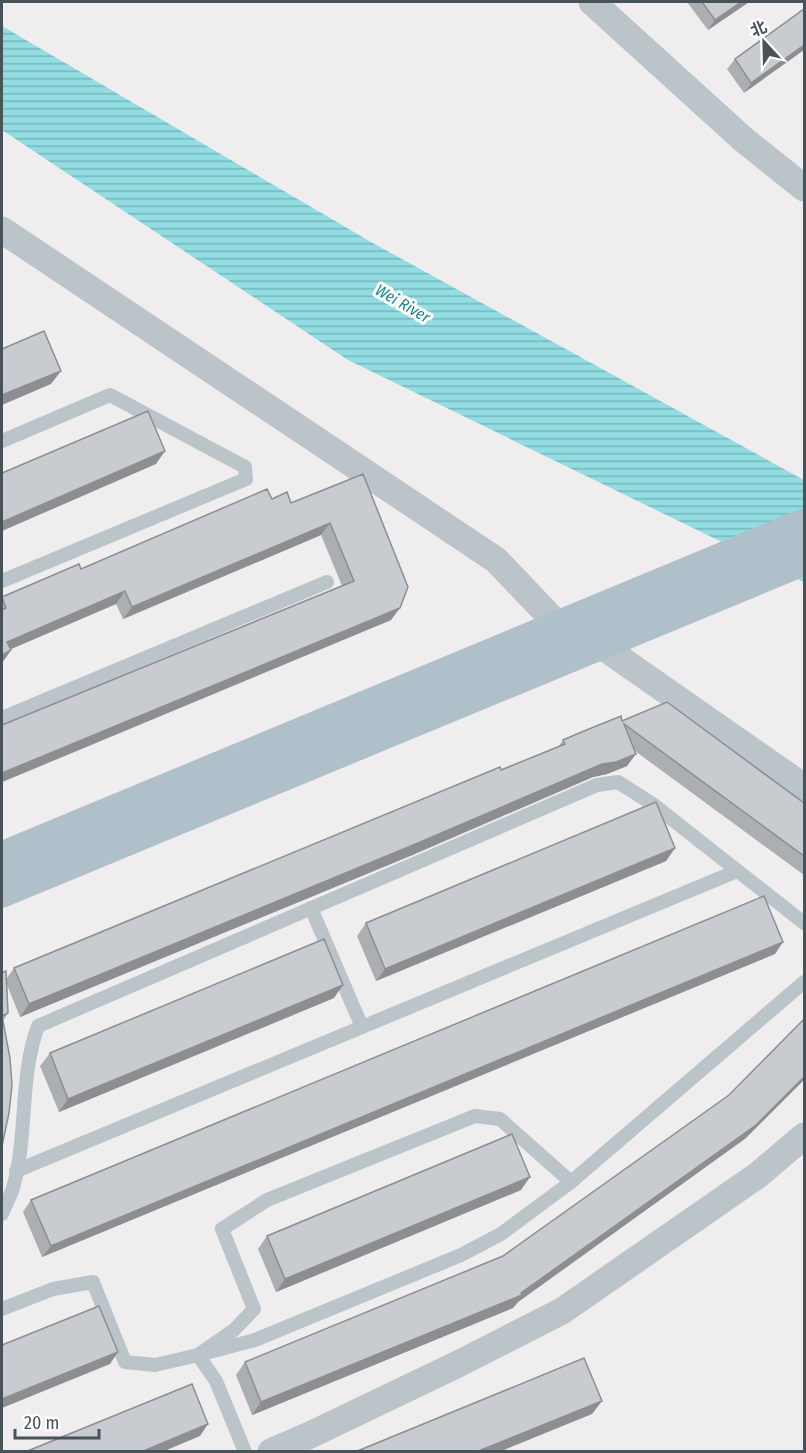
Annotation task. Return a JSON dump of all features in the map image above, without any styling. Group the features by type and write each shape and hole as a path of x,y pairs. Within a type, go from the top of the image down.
{"main road":[{"path":"2,858 560,627 605,631 804,525"},
{"path":"2,891 605,631 804,559"}],"street":[{"path":"592,2 744,140 804,188"},
{"path":"2,230 496,560 560,627"},
{"path":"605,631 804,787"},
{"path":"271,1452 310,1436 562,1311 758,1175 804,1136"}],"lane":[{"path":"2,441 110,395 239,464 245,468 246,479 2,581"},
{"path":"2,718 327,582"},
{"path":"2,1214 13,1188 20,1152 31,1046 38,1026 597,785 618,782 654,805 804,923"},
{"path":"16,1171 737,870"},
{"path":"311,908 362,1027"},
{"path":"2,1309 53,1288 93,1282 125,1362 154,1365 255,1340 461,1255 501,1234 571,1182 804,982"},
{"path":"198,1355 234,1330 254,1309 222,1229 267,1200 474,1116 500,1119 571,1182"},
{"path":"198,1355 216,1382 245,1452"}],"water":[{"name":"Wei River","path":"2,26 371,242 804,480 804,582 348,360 2,130"}],"building":[{"path":"702,2 741,2 715,20"},
{"path":"804,9 804,45 751,83 735,59"},
{"path":"44,331 61,371 2,395 2,349"},
{"path":"148,411 165,451 2,522 2,473"},
{"path":"363,474 408,587 400,608 2,773 2,725 354,581 330,523 132,607 125,591 7,642 11,650 2,655 2,610 6,608 2,597 79,564 81,569 267,489 272,499 287,492 291,503"},
{"path":"667,702 804,803 804,856 624,724 636,754 616,762 602,764 29,1004 14,968 500,767 501,770 565,744 563,740 584,731 621,716 622,721"},
{"path":"656,802 675,848 385,969 366,923"},
{"path":"764,896 783,942 51,1246 31,1200"},
{"path":"324,939 343,985 68,1099 50,1053"},
{"path":"6,971 8,1013 2,1016 2,973"},
{"path":"2,1016 10,1058 12,1085 2,1146"},
{"path":"804,1019 804,1077 756,1125 521,1293 522,1295 261,1402 245,1362 503,1256 729,1095"},
{"path":"512,1134 530,1177 285,1279 267,1236"},
{"path":"99,1306 118,1352 2,1399 2,1345"},
{"path":"584,1358 602,1401 476,1452 355,1452"},
{"path":"192,1384 208,1424 141,1452 25,1452"}]}
